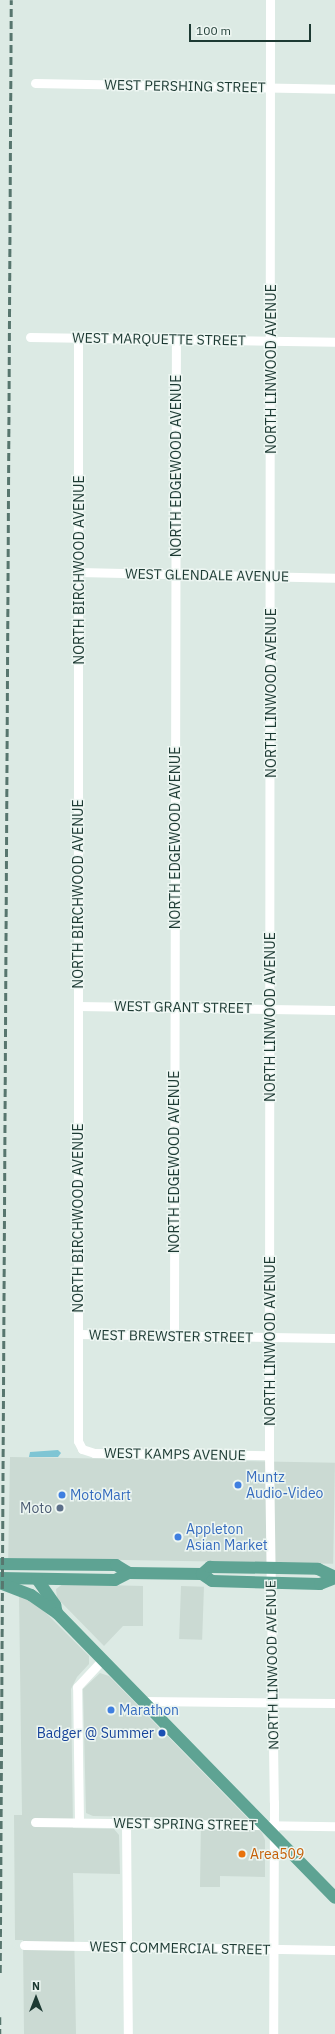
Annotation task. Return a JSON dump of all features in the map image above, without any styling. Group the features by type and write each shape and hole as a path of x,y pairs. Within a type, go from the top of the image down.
{"main road":[{"path":"0,1564 116,1565 129,1573"},
{"path":"35,1598 33,1592 37,1579 36,1564"},
{"path":"71,1579 83,1574 96,1573 98,1565"},
{"path":"202,1574 210,1567 318,1569 335,1577"},
{"path":"0,1578 115,1580 129,1573 202,1574 212,1581 320,1584 335,1577"},
{"path":"37,1579 55,1605 57,1613"},
{"path":"0,1583 35,1598 57,1613 269,1828 335,1898"}],"street":[{"name":"NORTH LINWOOD AVENUE","path":"270,0 271,577 269,1455 270,1583 274,1701 269,1828 273,1949 273,2034"},
{"name":"WEST PERSHING STREET","path":"35,83 335,89"},
{"name":"WEST MARQUETTE STREET","path":"30,337 335,342"},
{"name":"NORTH BIRCHWOOD AVENUE","path":"78,337 78,1441 82,1449"},
{"name":"NORTH EDGEWOOD AVENUE","path":"174,1336 176,339"},
{"name":"WEST GLENDALE AVENUE","path":"79,572 335,578"},
{"name":"WEST GRANT STREET","path":"78,1006 335,1010"},
{"name":"WEST BREWSTER STREET","path":"78,1334 335,1338"},
{"name":"WEST KAMPS AVENUE","path":"82,1449 94,1453 269,1455"},
{"path":"79,1822 77,1687 103,1659"},
{"path":"144,1701 335,1702"},
{"name":"WEST SPRING STREET","path":"35,1822 126,1823 269,1828 335,1826"},
{"path":"126,1823 128,2034"},
{"name":"WEST COMMERCIAL STREET","path":"24,1945 335,1950"}],"shaded area":[{"path":"10,1457 335,1463 333,1564 8,1558"},
{"path":"63,1584 143,1586 143,1626 123,1626 104,1646 57,1598 56,1589"},
{"path":"181,1586 204,1587 202,1640 179,1639"},
{"path":"19,1592 42,1609 89,1656 89,1664 77,1677 71,1689 73,1828 114,1829 119,1835 120,1874 73,1873 76,2034 24,2034 23,1940 15,1940 14,1815 22,1815"},
{"path":"100,1673 109,1676 262,1833 265,1840 265,1877 220,1876 220,1887 200,1887 201,1818 93,1816 86,1813 83,1689"}],"water":[{"path":"58,1450 61,1453 58,1457 29,1457 30,1452"}],"railway":[{"path":"0,1973 11,0"},
{"path":"0,2017 0,2034"}],"place":[{"name":"Muntz Audio-Video","path":"238,1485"},
{"name":"MotoMart","path":"62,1495"},
{"name":"Moto","path":"60,1508"},
{"name":"Appleton Asian Market","path":"178,1537"},
{"name":"Marathon","path":"111,1710"},
{"name":"Badger @ Summer","path":"162,1733"},
{"name":"Area509","path":"242,1854"}]}
